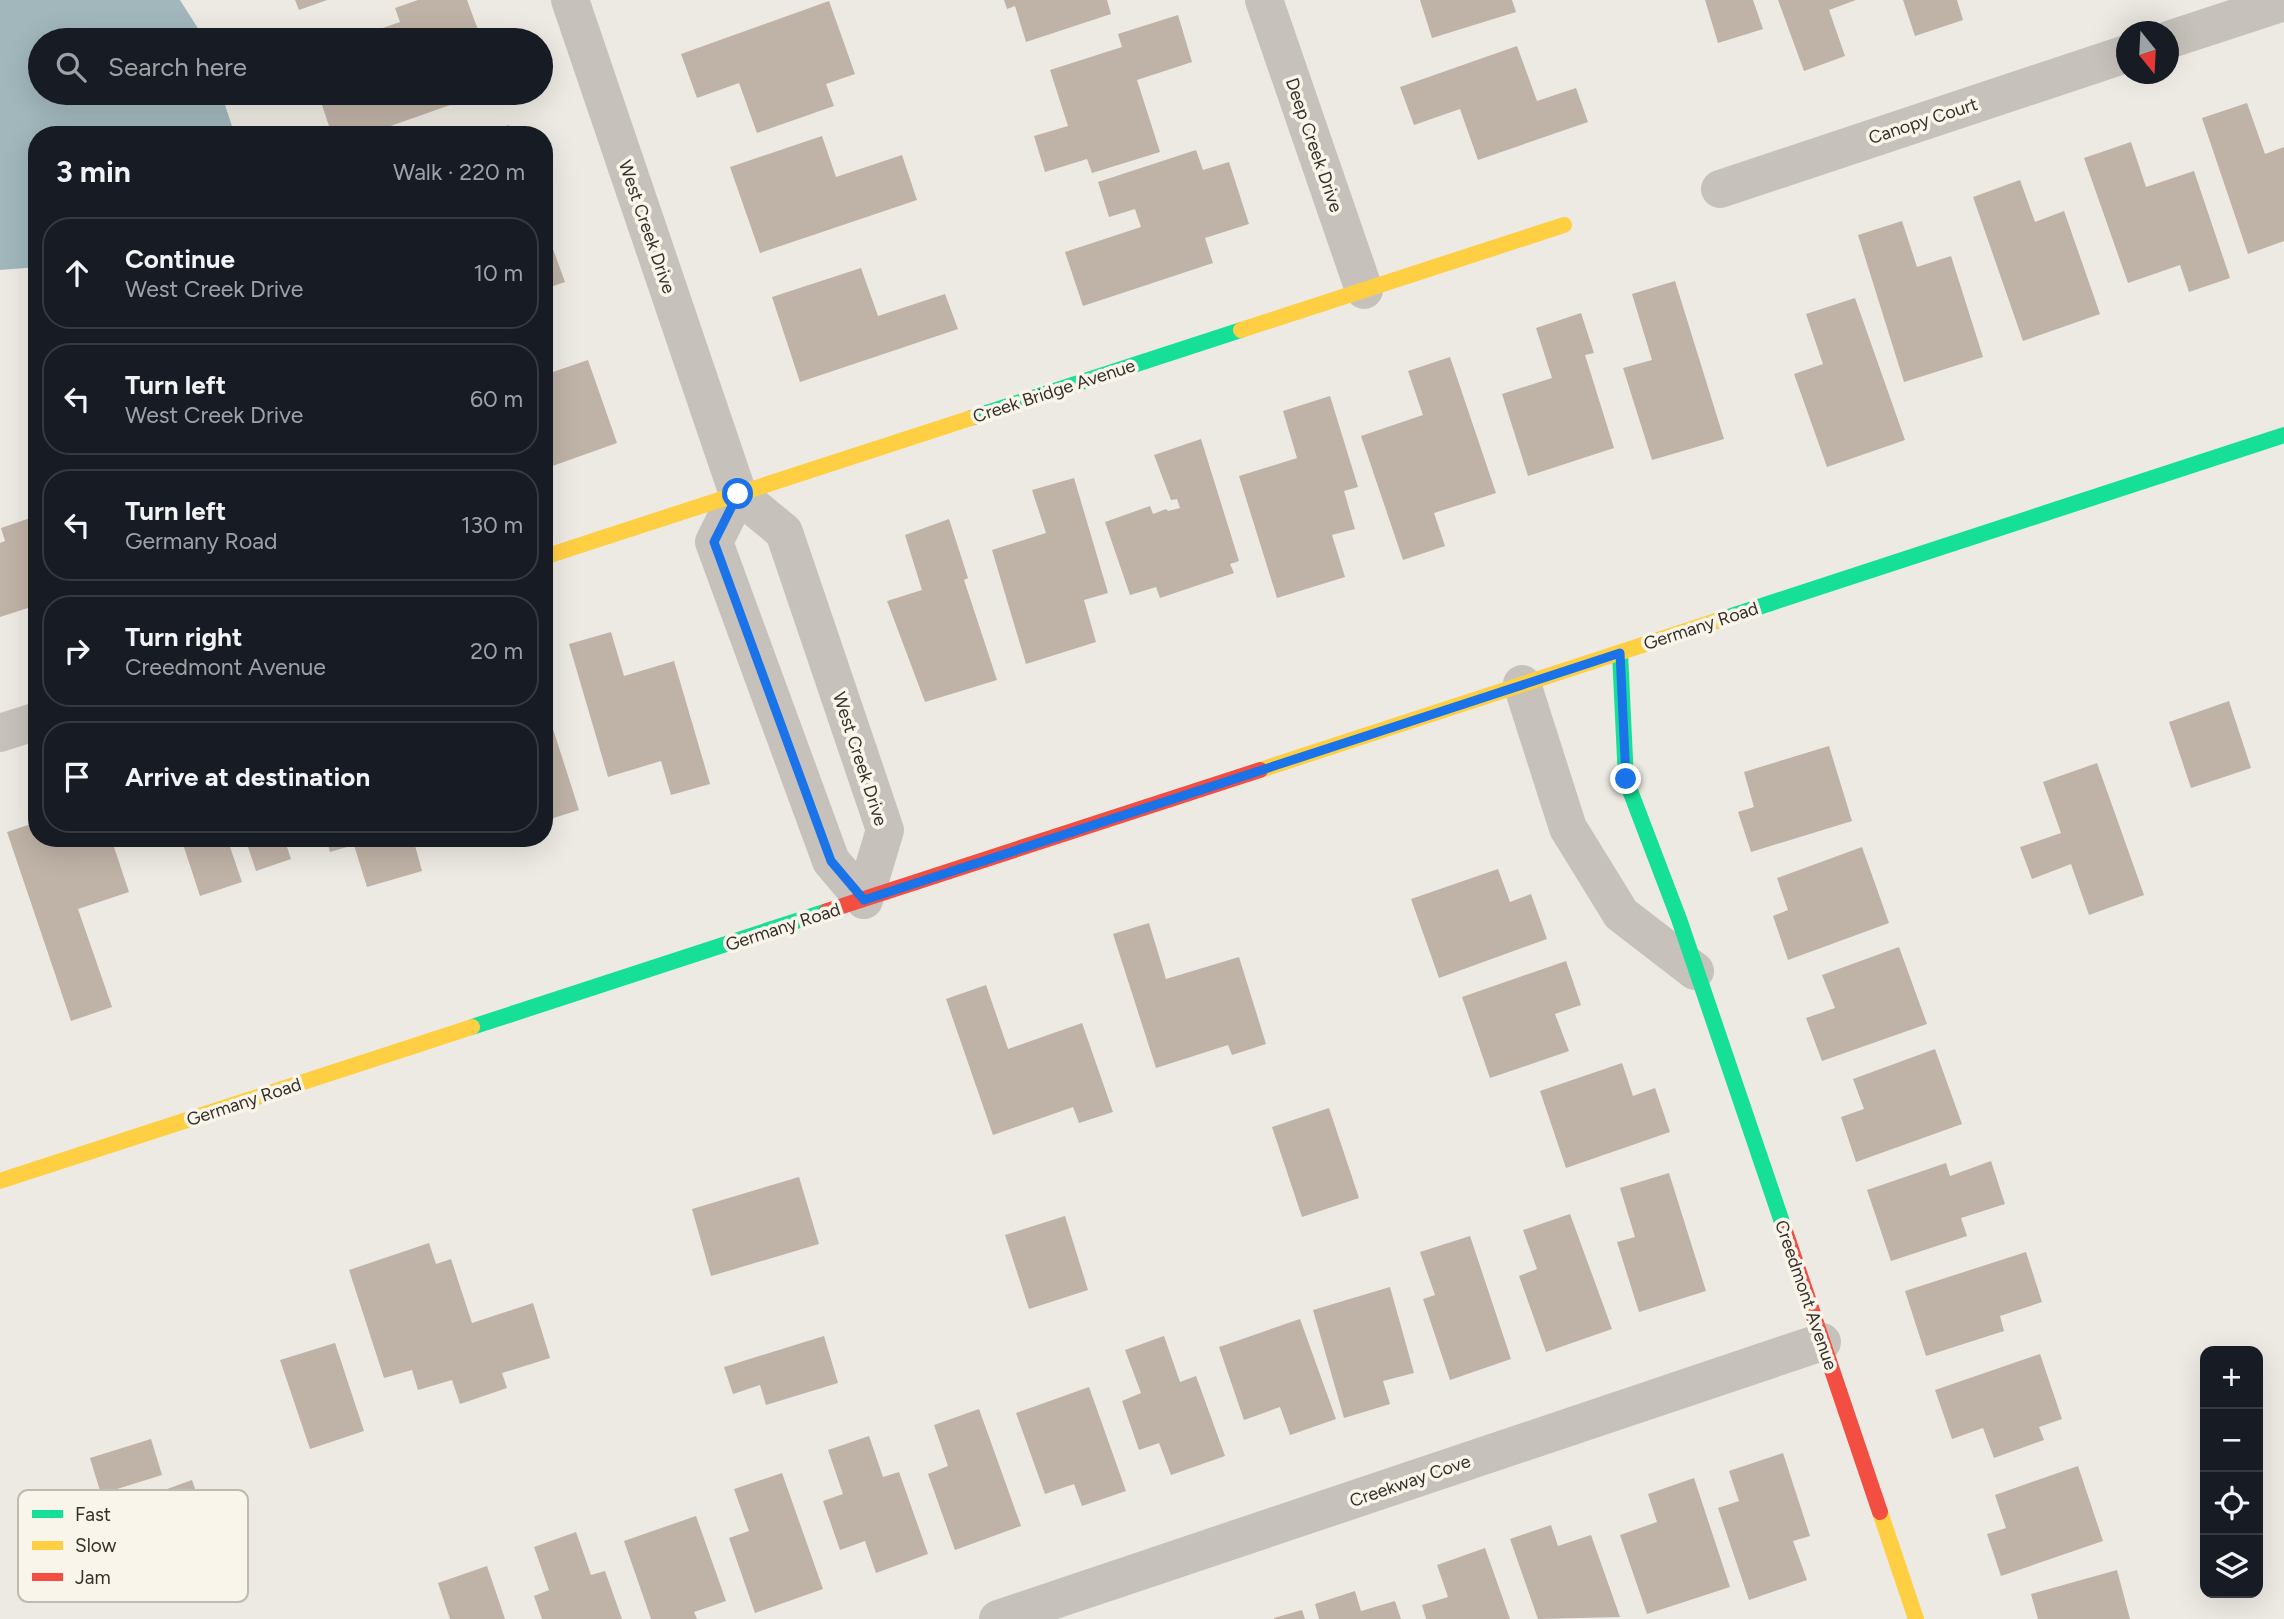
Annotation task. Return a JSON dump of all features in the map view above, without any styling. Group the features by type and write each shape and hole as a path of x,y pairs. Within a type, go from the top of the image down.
{"main road":[{"name":"Creek Bridge Avenue","path":"553,553 1564,225"},
{"name":"Germany Road","path":"0,1181 2284,435"},
{"name":"Creedmont Avenue","path":"1620,653 1626,779 1695,971 1916,1619"}],"street":[{"name":"West Creek Drive","path":"570,0 738,494 785,532 885,830 864,900"},
{"name":"Deep Creek Drive","path":"1264,0 1364,290"},
{"path":"2179,36 2284,2"},
{"name":"Canopy Court","path":"1720,189 2116,57"},
{"path":"738,494 714,542 831,861 864,900"},
{"path":"1522,684 1568,828 1621,914 1695,971"},
{"path":"0,733 28,724"},
{"name":"Creekway Cove","path":"998,1619 1822,1342"}],"water":[{"path":"0,0 180,0 198,28 28,28 28,105 225,105 232,126 28,126 28,268 0,270"}],"building":[{"path":"295,0 327,0 299,10"},
{"path":"418,0 467,0 477,28 383,28 400,22 395,8"},
{"path":"1004,0 1107,0 1111,14 1026,42 1015,6 1007,9"},
{"path":"1420,0 1512,0 1516,12 1432,38"},
{"path":"1705,0 1753,0 1763,29 1718,43"},
{"path":"1778,0 1856,0 1829,10 1845,56 1804,71"},
{"path":"1903,0 1957,0 1963,20 1915,36"},
{"path":"829,1 855,74 826,84 834,106 757,133 739,83 697,98 681,54"},
{"path":"1178,15 1192,62 1137,80 1160,152 1092,173 1087,159 1045,172 1034,136 1068,126 1050,70 1122,47 1118,34"},
{"path":"1517,46 1537,101 1576,88 1588,122 1478,160 1460,109 1414,125 1400,87"},
{"path":"2247,103 2265,154 2284,147 2284,241 2248,254 2202,118"},
{"path":"322,105 450,105 391,126 329,126"},
{"path":"822,136 836,177 902,155 917,200 760,253 730,167"},
{"path":"2131,142 2146,187 2194,171 2230,278 2189,292 2180,265 2128,283 2084,158"},
{"path":"1196,150 1203,170 1229,162 1249,224 1205,238 1213,263 1083,306 1065,252 1141,227 1135,209 1109,217 1098,182"},
{"path":"2020,180 2035,222 2064,211 2100,314 2023,341 1973,197"},
{"path":"1902,221 1917,267 1951,256 1983,357 1904,382 1858,235"},
{"path":"553,249 565,282 553,286"},
{"path":"861,268 878,316 945,294 958,329 800,382 772,297"},
{"path":"1675,281 1724,439 1652,460 1623,368 1652,360 1632,294"},
{"path":"1855,298 1905,440 1827,467 1794,374 1823,364 1806,314"},
{"path":"1581,313 1594,353 1585,355 1614,448 1528,476 1502,394 1552,378 1536,328"},
{"path":"1450,357 1496,493 1434,513 1445,546 1403,560 1361,436 1423,415 1408,371"},
{"path":"588,360 617,443 553,466 553,372"},
{"path":"1330,396 1358,487 1344,491 1355,529 1332,535 1345,577 1277,598 1239,476 1297,458 1283,411"},
{"path":"1201,439 1239,561 1230,564 1234,573 1160,598 1156,587 1130,595 1105,522 1150,506 1153,514 1180,508 1177,499 1171,500 1154,455"},
{"path":"1074,478 1108,593 1084,600 1096,642 1026,664 992,550 1046,533 1032,490"},
{"path":"28,519 28,608 0,617 0,543 5,541 1,528"},
{"path":"949,519 968,578 964,580 997,680 925,702 887,601 922,590 905,535"},
{"path":"611,632 624,676 674,661 710,784 671,795 661,761 608,777 569,644"},
{"path":"2229,701 2251,768 2191,788 2169,722"},
{"path":"553,729 579,810 553,818"},
{"path":"1829,746 1852,821 1751,852 1738,812 1754,807 1744,772"},
{"path":"2097,763 2144,895 2089,915 2071,864 2032,879 2020,847 2061,833 2043,782"},
{"path":"28,825 28,847 114,847 129,892 78,909 112,1007 71,1021 7,832"},
{"path":"184,847 230,847 242,882 200,896"},
{"path":"248,847 287,847 291,859 256,871"},
{"path":"329,847 347,847 330,852"},
{"path":"355,847 415,847 422,871 367,887"},
{"path":"1862,847 1889,923 1788,960 1773,916 1788,910 1777,878"},
{"path":"1498,869 1510,902 1531,894 1547,939 1439,978 1411,899"},
{"path":"1149,923 1166,979 1239,957 1266,1044 1232,1055 1228,1045 1156,1068 1113,934"},
{"path":"1899,947 1927,1024 1822,1061 1806,1018 1835,1008 1822,975"},
{"path":"1566,961 1581,1005 1555,1014 1569,1051 1490,1078 1462,997"},
{"path":"986,985 1008,1049 1082,1023 1113,1112 1079,1123 1073,1107 993,1135 946,999"},
{"path":"1935,1049 1962,1124 1856,1162 1841,1117 1864,1109 1853,1079"},
{"path":"1622,1063 1633,1096 1655,1088 1670,1132 1566,1168 1540,1091"},
{"path":"1329,1108 1359,1198 1302,1217 1272,1127"},
{"path":"1991,1161 2005,1204 1961,1218 1967,1236 1891,1261 1867,1190 1946,1163 1950,1176"},
{"path":"1669,1173 1706,1291 1639,1312 1617,1242 1635,1237 1620,1188"},
{"path":"799,1177 819,1244 711,1276 692,1209"},
{"path":"1570,1214 1612,1329 1546,1352 1519,1276 1537,1269 1523,1230"},
{"path":"1065,1216 1088,1290 1029,1309 1005,1235"},
{"path":"1470,1236 1511,1359 1450,1380 1423,1299 1435,1295 1420,1252"},
{"path":"429,1243 436,1264 451,1259 472,1323 533,1303 550,1358 502,1373 507,1388 460,1404 452,1380 418,1390 412,1370 384,1378 349,1270"},
{"path":"2026,1252 2042,1302 2000,1316 2004,1331 1926,1356 1905,1291"},
{"path":"1390,1287 1414,1373 1383,1381 1390,1404 1344,1418 1313,1310"},
{"path":"1300,1319 1336,1419 1290,1435 1280,1407 1244,1420 1219,1347"},
{"path":"824,1336 838,1383 766,1405 760,1385 733,1394 724,1367"},
{"path":"1164,1336 1180,1382 1196,1376 1225,1456 1171,1475 1159,1443 1139,1450 1122,1401 1141,1393 1125,1350"},
{"path":"335,1343 364,1431 310,1449 280,1360"},
{"path":"2040,1354 2062,1419 2039,1427 2044,1440 1994,1458 1983,1428 1952,1439 1935,1390"},
{"path":"1089,1387 1126,1491 1082,1506 1074,1484 1045,1494 1016,1413"},
{"path":"979,1409 1021,1526 955,1550 928,1474 948,1466 934,1425"},
{"path":"869,1436 883,1477 899,1472 928,1554 876,1573 865,1541 840,1550 823,1501 843,1494 828,1450"},
{"path":"151,1439 162,1475 114,1490 100,1490 90,1458"},
{"path":"1783,1453 1810,1536 1793,1541 1807,1580 1749,1600 1718,1508 1739,1501 1729,1471"},
{"path":"2078,1466 2103,1541 2001,1576 1987,1534 2006,1528 1995,1495"},
{"path":"782,1473 823,1589 755,1613 729,1538 749,1531 734,1489"},
{"path":"1694,1478 1730,1587 1647,1614 1620,1535 1657,1522 1648,1494"},
{"path":"192,1480 195,1490 164,1490"},
{"path":"696,1516 726,1601 694,1612 697,1619 651,1619 624,1541"},
{"path":"1551,1525 1558,1546 1591,1535 1620,1617 1538,1619 1510,1539"},
{"path":"576,1532 591,1575 605,1571 622,1619 542,1619 534,1596 549,1590 534,1547"},
{"path":"1485,1548 1510,1619 1426,1619 1422,1605 1448,1597 1437,1565"},
{"path":"487,1566 505,1619 450,1619 438,1583"},
{"path":"2117,1570 2130,1619 2038,1619 2031,1594"},
{"path":"1355,1591 1361,1611 1395,1601 1401,1619 1319,1619 1315,1604"},
{"path":"1302,1610 1305,1619 1274,1619 1274,1618"}],"traffic: fast":[{"path":"971,418 1241,330"},
{"path":"1716,621 2284,435"},
{"path":"1620,653 1626,780 1679,919 1784,1228"},
{"path":"472,1027 827,911"}],"traffic: slow":[{"path":"1241,330 1564,225"},
{"path":"553,554 971,418"},
{"path":"1260,770 1716,621"},
{"path":"0,1181 472,1027"},
{"path":"1880,1512 1916,1619"}],"traffic: jam":[{"path":"827,911 1260,770"},
{"path":"1784,1228 1880,1512"}],"route":[{"path":"738,494 714,542 831,861 864,900 1620,653 1626,779"}]}
